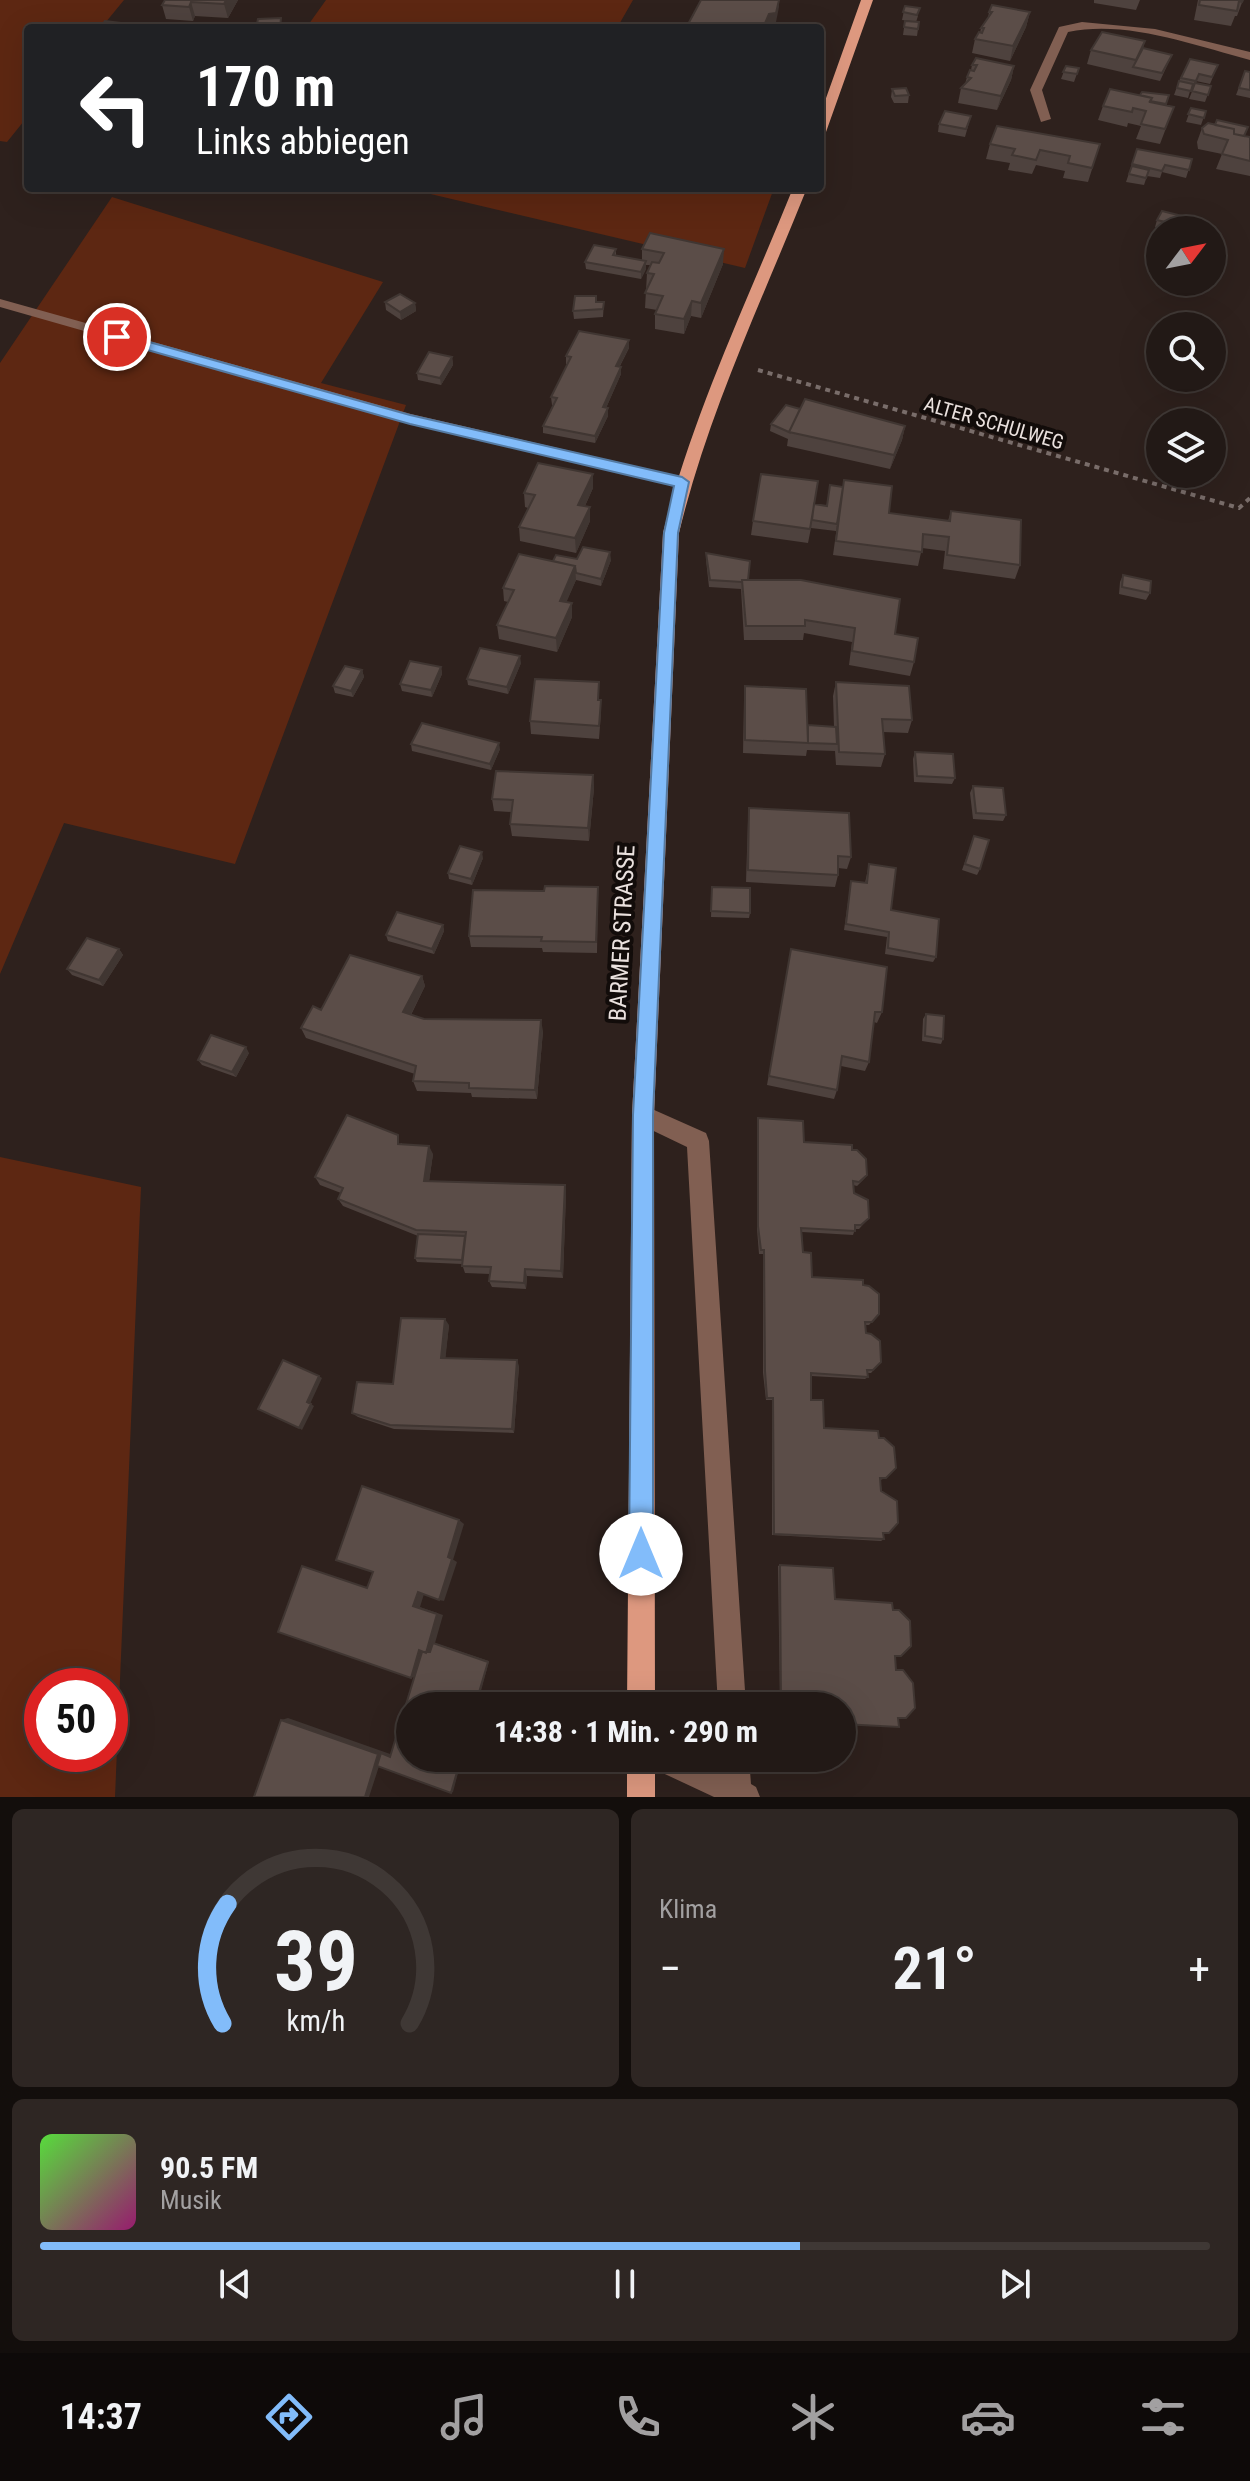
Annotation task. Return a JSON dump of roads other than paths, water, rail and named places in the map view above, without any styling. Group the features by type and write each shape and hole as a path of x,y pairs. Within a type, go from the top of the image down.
{"main road":[{"path":"824,121 867,0"},
{"name":"BARMER STRASSE","path":"641,1692 643,1115 671,533 682,482 726,360 772,263 799,192"},
{"path":"641,1772 641,1797"}],"street":[{"path":"1045,119 1036,90 1063,29 1081,24 1106,24 1250,56"},
{"path":"0,303 410,419 682,482"},
{"path":"643,1115 698,1141 731,1692"},
{"path":"692,1772 741,1795"},
{"path":"737,1772 741,1795"}]}
